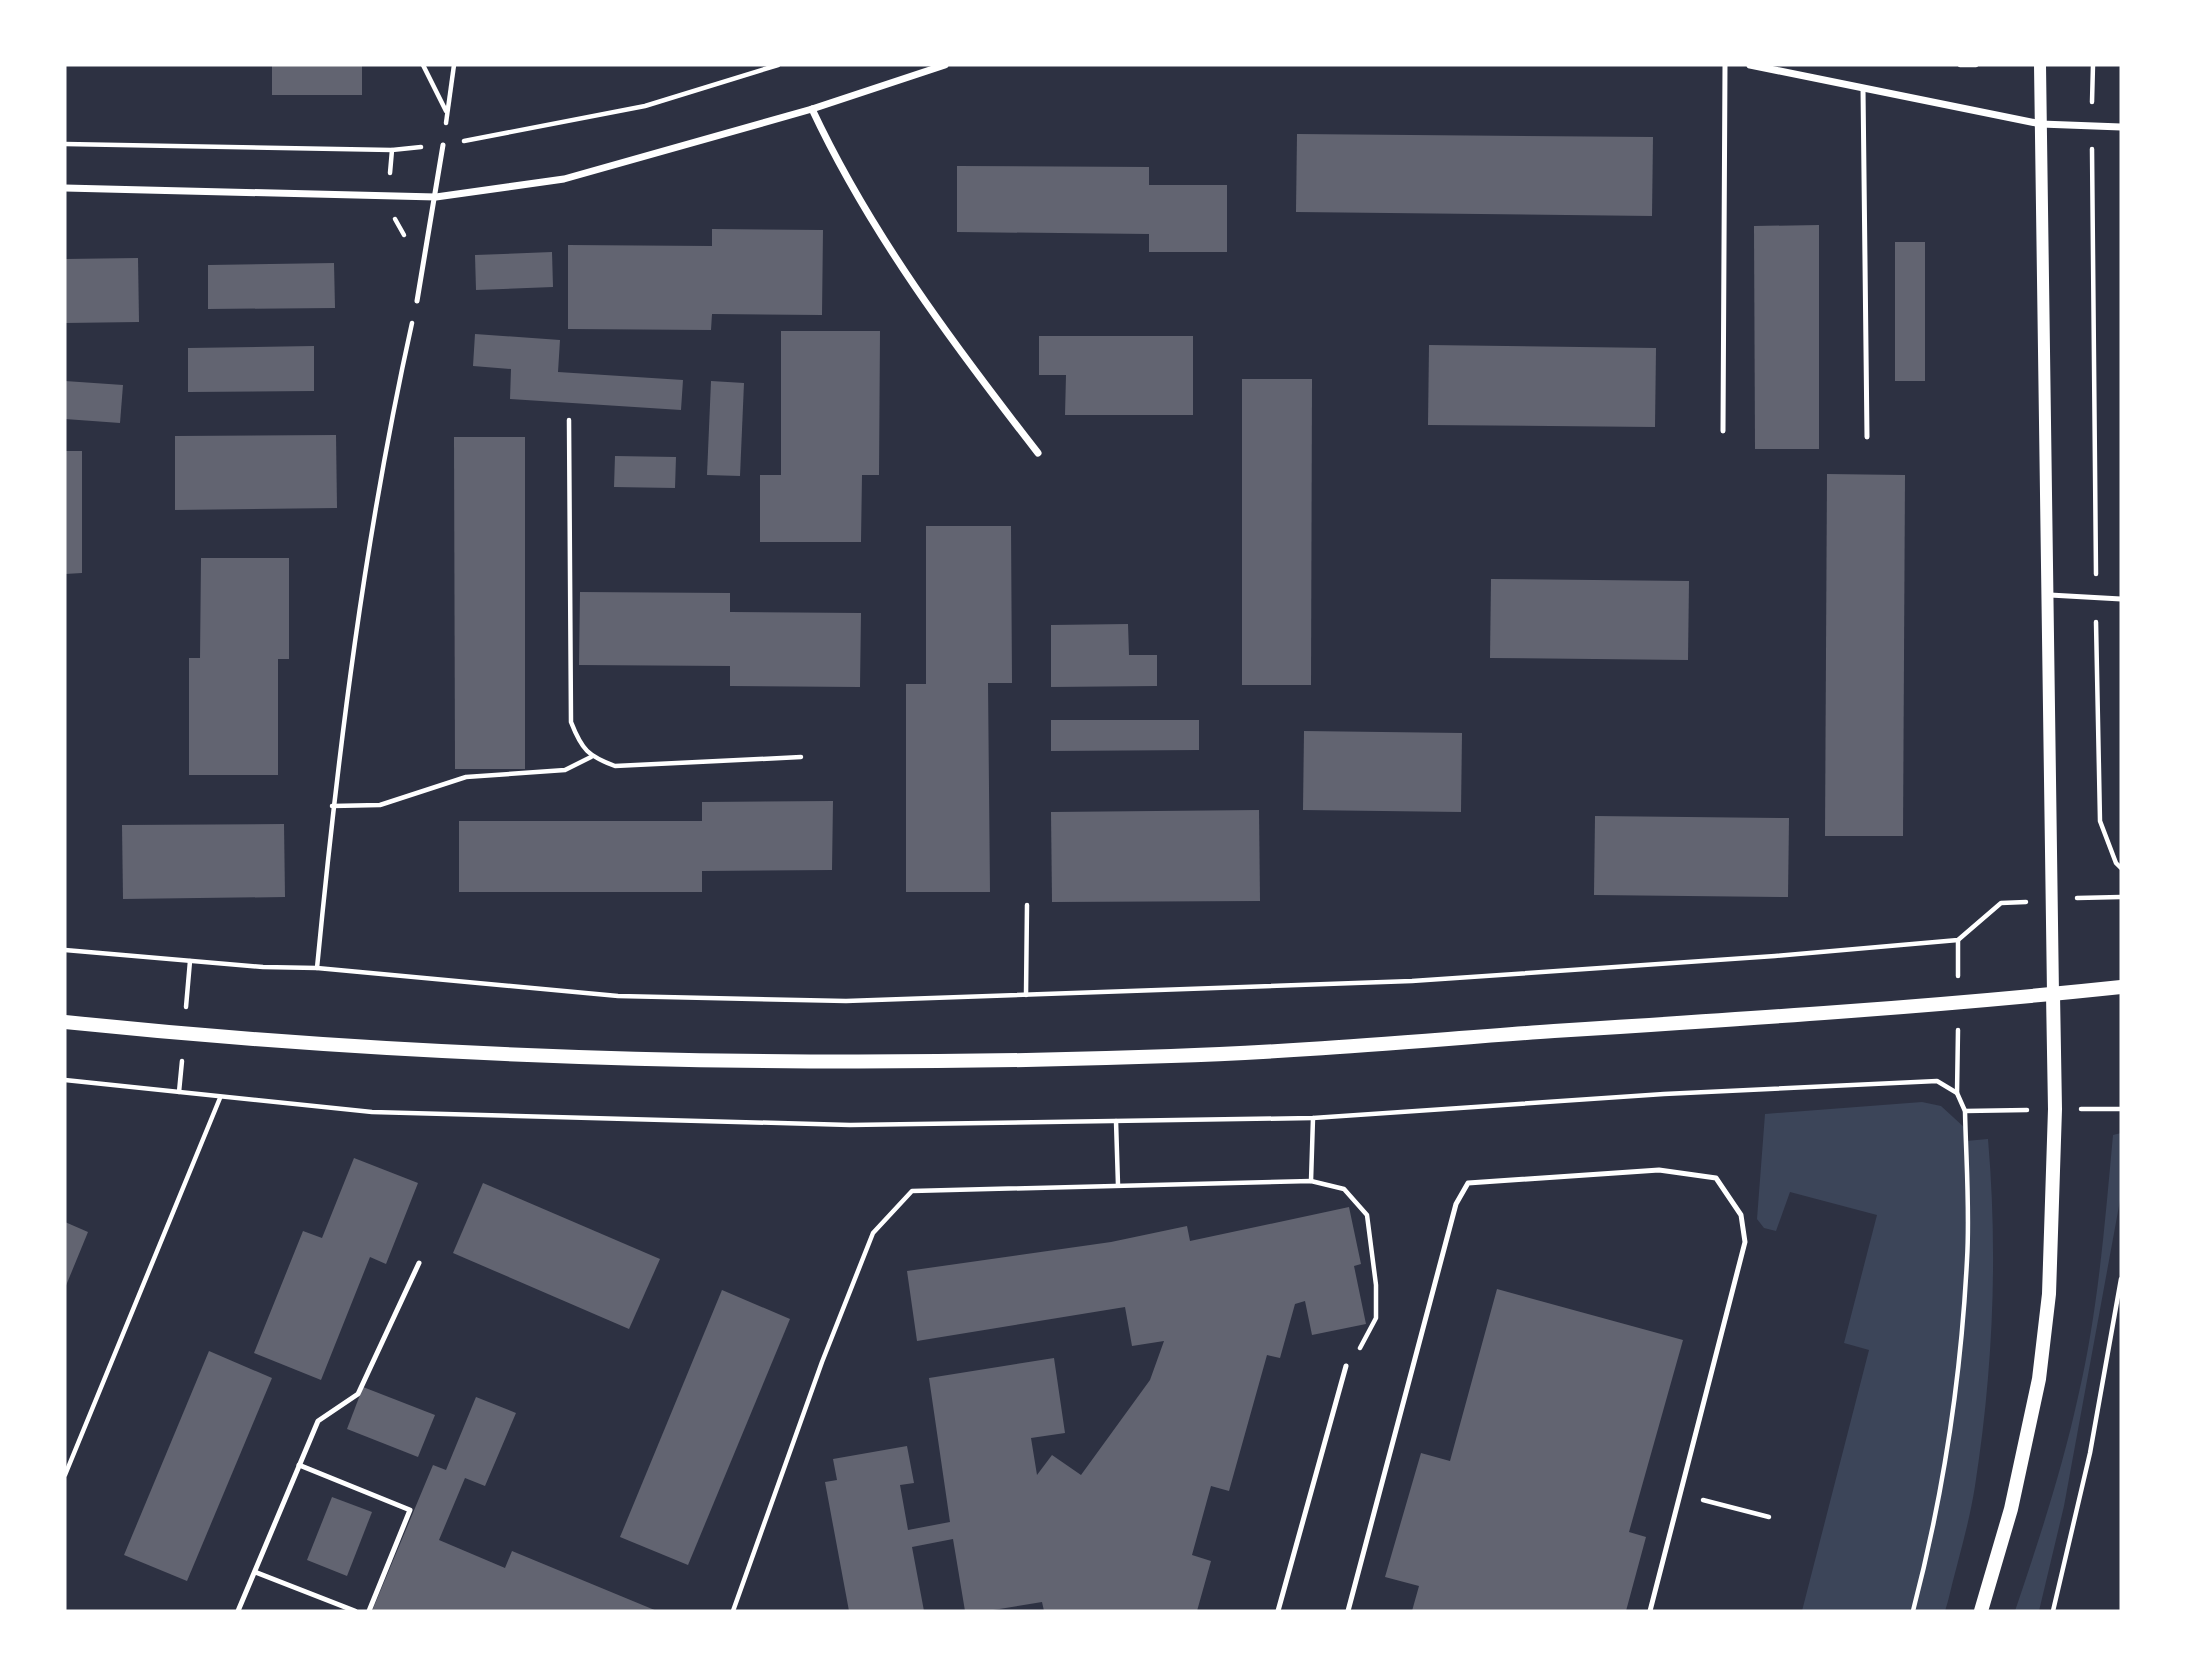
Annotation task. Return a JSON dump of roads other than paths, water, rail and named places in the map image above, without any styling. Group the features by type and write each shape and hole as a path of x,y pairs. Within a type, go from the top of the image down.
{"main road":[{"path":"65,1022 184,1034 547,1057 894,1061 1175,1056 1958,1004 2121,987"},
{"path":"1982,1611 2011,1509 2042,1354 2049,1294 2054,1147 2053,994"}],"street":[{"path":"65,188 436,197 564,179 813,108 945,65"},
{"path":"1749,65 2041,124 2121,127"},
{"path":"2040,65 2050,595 2053,994"},
{"path":"813,108 840,167 956,348 1038,453"}],"lane":[{"path":"1723,431 1725,65"},
{"path":"1863,88 1867,437"},
{"path":"417,301 443,145"},
{"path":"2050,595 2121,599"},
{"path":"1348,1611 1456,1204 1468,1183 1659,1170 1717,1178 1741,1215 1745,1242 1650,1611"},
{"path":"238,1611 318,1421 358,1395 419,1263"},
{"path":"1278,1611 1346,1366"},
{"path":"299,1465 410,1510 369,1611"},
{"path":"255,1572 355,1611"}]}
